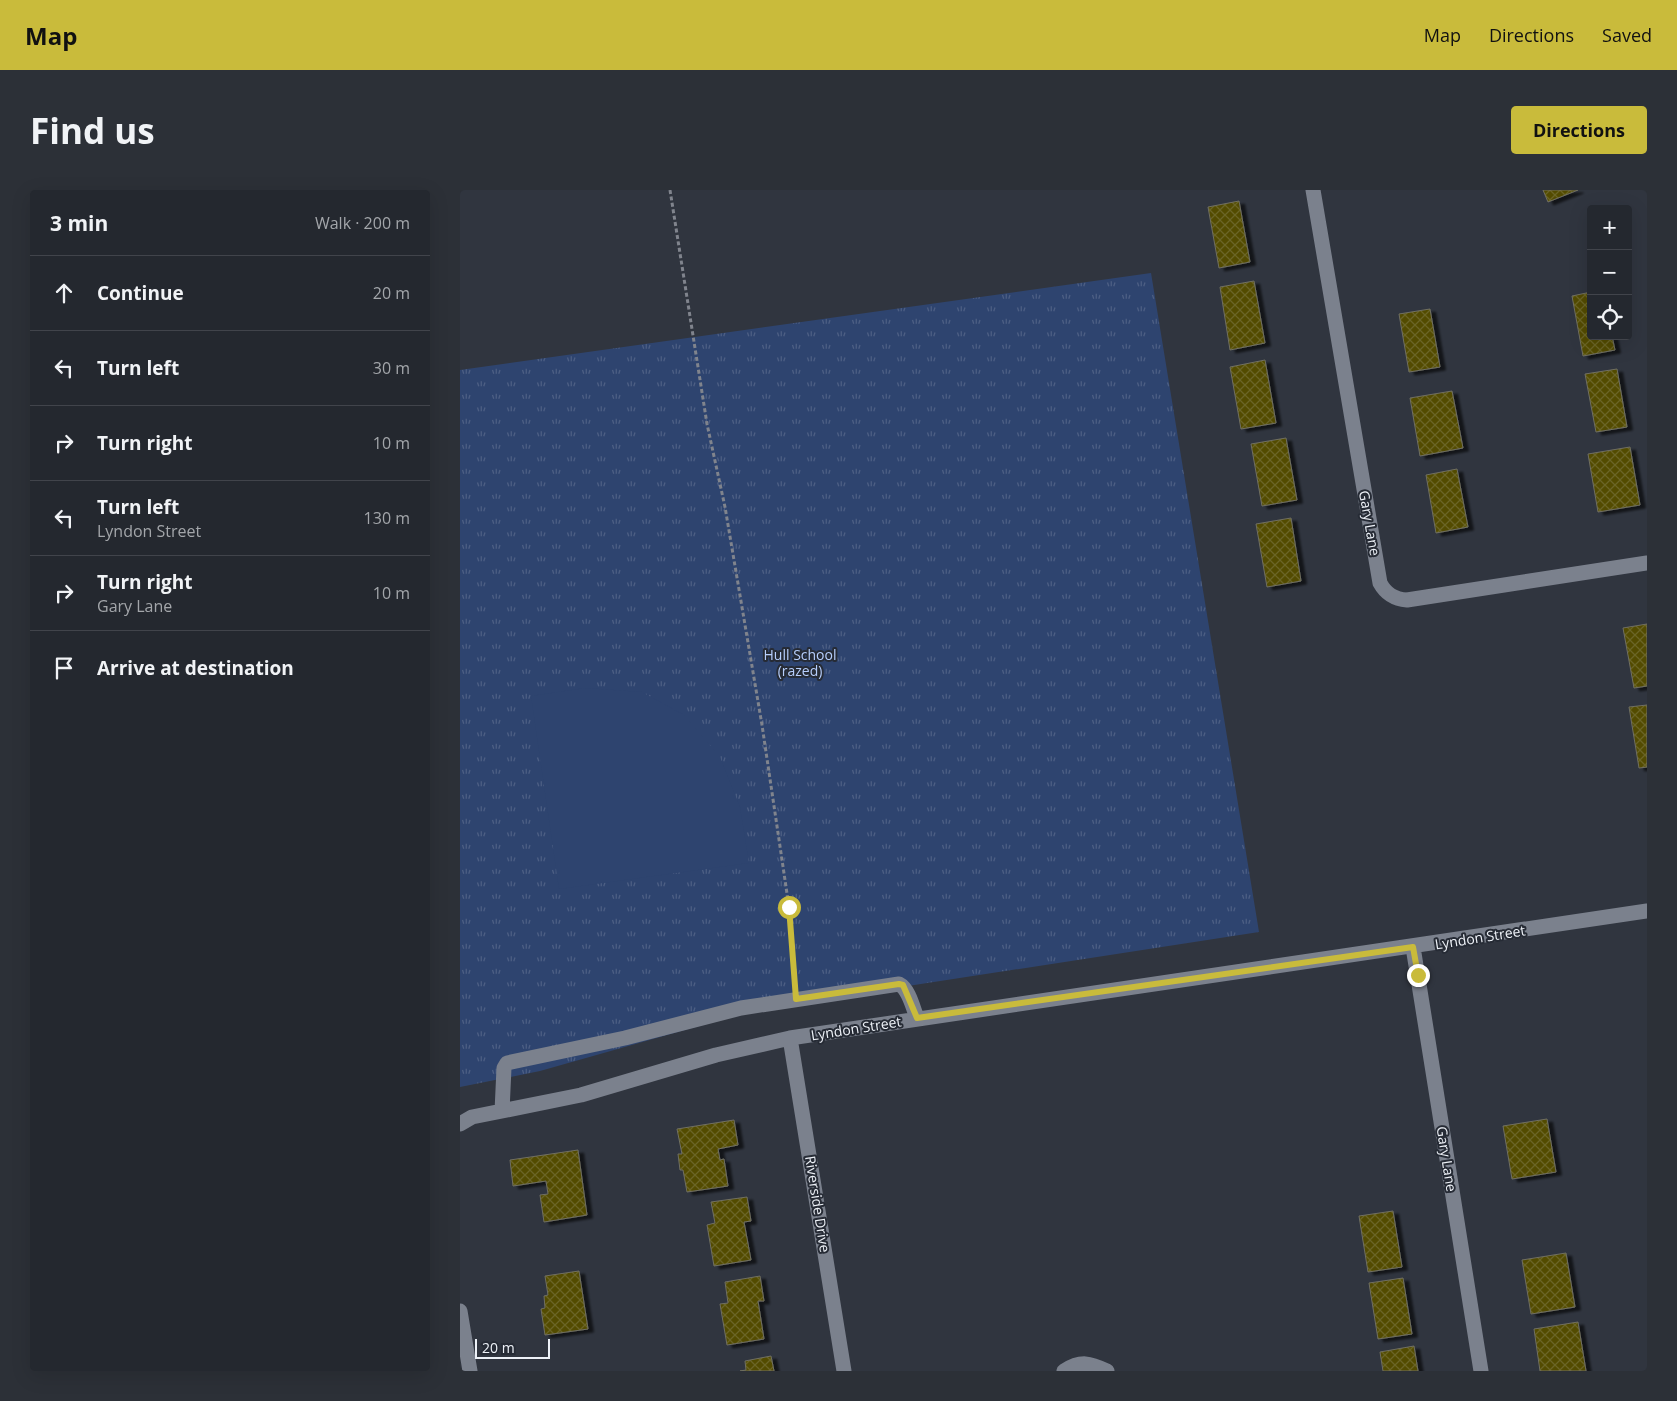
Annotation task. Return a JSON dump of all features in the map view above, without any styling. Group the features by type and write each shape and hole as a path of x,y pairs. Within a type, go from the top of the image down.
{"street":[{"name":"Gary Lane","path":"1313,190 1380,583 1384,591 1398,599 1407,600 1647,563"},
{"name":"Lyndon Street","path":"460,1124 472,1117 581,1095 716,1055 790,1038 1647,911"},
{"name":"Gary Lane","path":"1413,947 1481,1371"},
{"path":"502,1111 504,1068 507,1064 626,1038 741,1008 899,984 903,985 917,1018"},
{"name":"Riverside Drive","path":"790,1038 844,1371"},
{"path":"460,1310 470,1371"},
{"path":"1064,1371 1073,1365 1090,1363 1107,1371"}],"path":[{"path":"670,190 707,424 725,506 762,725 789,907 796,999"}],"green space":[{"name":"Hull School (razed)","path":"1151,273 1259,932 759,1009 540,1071 460,1087 460,370"},
{"path":"585,688 642,692 684,715 720,757 740,807 749,863 559,889 531,696"}],"building":[{"path":"1543,190 1578,190 1548,202"},
{"path":"1239,201 1250,262 1219,268 1208,207"},
{"path":"1254,281 1265,343 1230,350 1220,287"},
{"path":"1587,293 1587,340 1613,340 1615,350 1583,356 1572,296"},
{"path":"1430,309 1440,367 1409,372 1399,314"},
{"path":"1265,360 1276,423 1241,429 1230,367"},
{"path":"1617,369 1627,427 1596,432 1585,374"},
{"path":"1452,391 1463,448 1420,456 1410,398"},
{"path":"1286,438 1297,500 1262,506 1251,444"},
{"path":"1630,447 1640,505 1598,512 1588,454"},
{"path":"1457,469 1468,527 1436,533 1426,475"},
{"path":"1291,518 1301,581 1267,587 1256,524"},
{"path":"1647,624 1647,686 1634,688 1623,628"},
{"path":"1647,705 1647,767 1639,768 1629,707"},
{"path":"1547,1119 1556,1172 1512,1179 1503,1126"},
{"path":"734,1120 738,1145 718,1149 720,1160 724,1159 728,1186 687,1192 683,1170 680,1170 678,1154 682,1154 677,1129"},
{"path":"578,1150 587,1215 544,1222 540,1195 548,1194 546,1181 513,1186 510,1160"},
{"path":"747,1197 751,1221 744,1222 751,1260 714,1266 707,1225 715,1223 711,1202"},
{"path":"1393,1211 1402,1267 1368,1272 1359,1216"},
{"path":"1566,1253 1575,1307 1531,1314 1522,1260"},
{"path":"579,1271 588,1329 545,1335 541,1309 545,1308 544,1296 548,1295 545,1276"},
{"path":"760,1276 764,1301 758,1301 764,1339 727,1345 720,1304 728,1303 725,1282"},
{"path":"1403,1278 1412,1334 1378,1339 1369,1283"},
{"path":"1578,1322 1586,1371 1540,1371 1534,1329"},
{"path":"1414,1346 1418,1371 1383,1371 1380,1352"},
{"path":"771,1356 774,1371 740,1371 746,1370 745,1361"}],"route":[{"path":"789,907 796,999 899,984 903,985 917,1018 1413,947 1418,975"}]}
